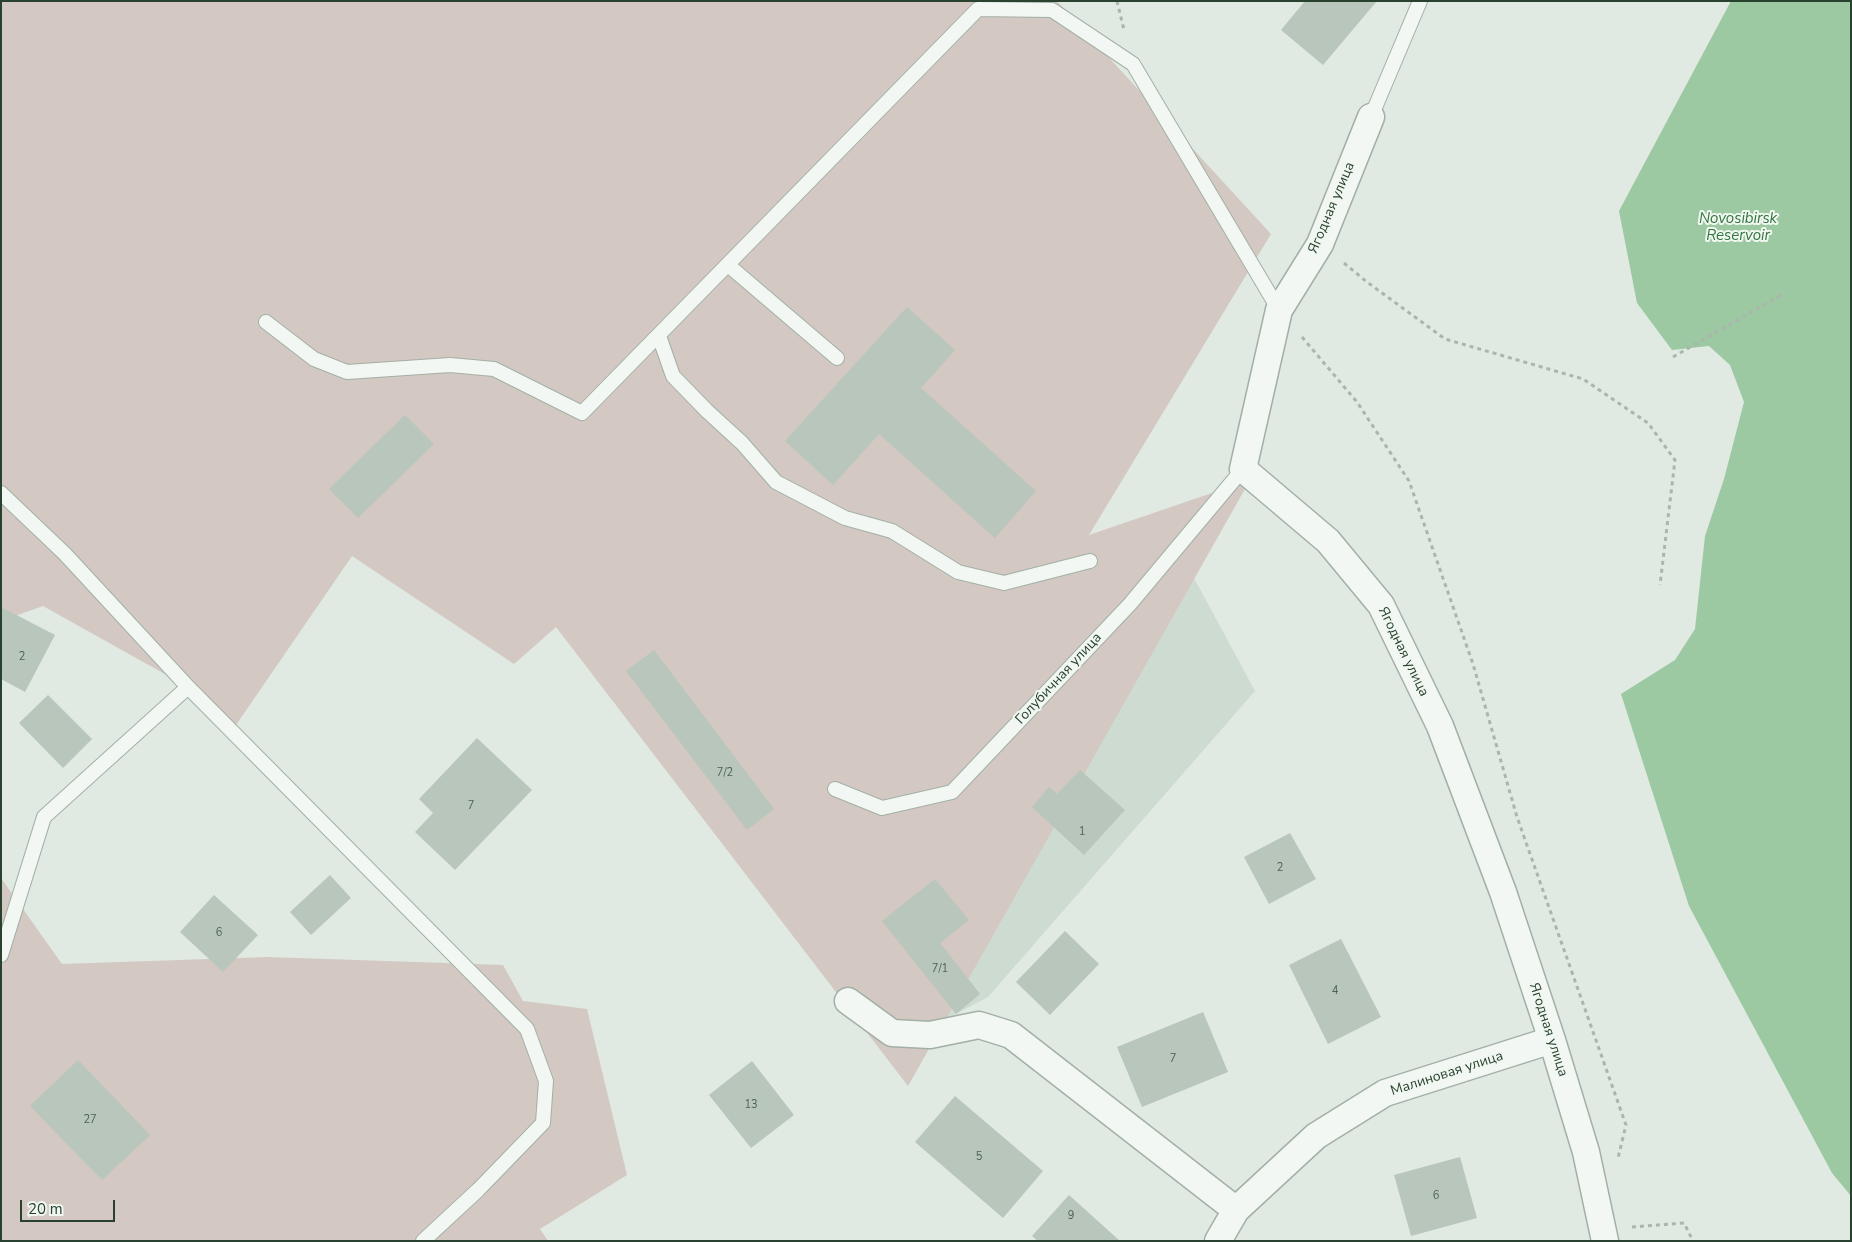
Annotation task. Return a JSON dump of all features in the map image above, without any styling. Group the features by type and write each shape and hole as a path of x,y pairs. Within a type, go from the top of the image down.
{"street":[{"name":"Ягодная улица","path":"1371,117 1320,244 1279,310 1243,470 1328,541 1381,605 1440,726 1503,892 1552,1040 1586,1152 1603,1234"},
{"path":"848,1001 892,1034 930,1035 979,1025 1011,1035 1236,1210"},
{"name":"Малиновая улица","path":"1218,1241 1236,1210 1316,1136 1385,1094 1552,1040"}],"lane":[{"path":"1371,117 1420,1"},
{"path":"266,322 314,359 347,372 450,365 494,369 582,413 978,9 1052,10 1133,64 1279,310"},
{"path":"728,266 837,358"},
{"path":"659,336 673,376 707,411 742,442 776,482 844,518 892,531 958,572 1004,583 1090,561"},
{"name":"Голубичная улица","path":"835,790 882,808 952,792 1130,604 1243,470"},
{"path":"1,493 65,554 188,687 527,1029 546,1081 543,1123 478,1190 424,1241"},
{"path":"1,955 44,817 188,687"}],"path":[{"path":"1320,244 1367,282 1445,339 1583,379 1648,423 1674,460 1660,585"},
{"path":"1673,357 1781,295"},
{"path":"1279,310 1357,402 1409,481 1473,664 1518,817 1626,1125 1617,1163"},
{"path":"1603,1234 1684,1223 1693,1241"}],"shaded area":[{"path":"1,1 1057,1 1271,234 1089,535 1250,480 908,1086 556,627 514,664 352,556 236,725 188,687 43,606 1,621"},
{"path":"1194,578 1255,691 988,997 939,1023"},
{"path":"1,878 62,964 268,957 503,965 523,1001 587,1009 627,1175 540,1229 548,1241 1,1241"}],"water":[{"name":"Novosibirsk Reservoir","path":"1731,1 1851,1 1851,1196 1832,1173 1689,906 1621,694 1675,660 1695,629 1705,536 1724,479 1744,402 1730,365 1709,346 1672,350 1637,303 1619,211"}],"building":[{"path":"1305,1 1377,1 1323,65 1281,30"},
{"path":"907,307 955,350 921,388 1036,491 995,538 879,434 833,485 785,441"},
{"path":"405,415 434,444 358,518 329,489"},
{"path":"1,607 55,635 25,692 1,679"},
{"path":"654,650 774,809 747,830 626,671"},
{"path":"48,695 92,739 63,768 19,723"},
{"path":"477,738 532,790 455,870 415,832 433,813 419,799"},
{"path":"1080,770 1125,810 1084,855 1032,807 1049,787 1057,794"},
{"path":"1290,833 1316,879 1269,904 1244,857"},
{"path":"330,875 351,898 311,935 290,912"},
{"path":"935,879 969,920 940,943 980,994 956,1014 882,921"},
{"path":"214,895 258,935 223,972 180,932"},
{"path":"1065,931 1099,964 1050,1015 1016,982"},
{"path":"1341,939 1381,1017 1328,1044 1289,965"},
{"path":"1203,1012 1228,1072 1142,1107 1117,1047"},
{"path":"78,1060 150,1135 102,1180 30,1106"},
{"path":"752,1061 794,1115 751,1148 709,1095"},
{"path":"955,1096 1043,1171 1003,1218 915,1142"},
{"path":"1460,1157 1477,1218 1411,1236 1394,1175"},
{"path":"1069,1195 1120,1241 1038,1241 1032,1236"}]}
